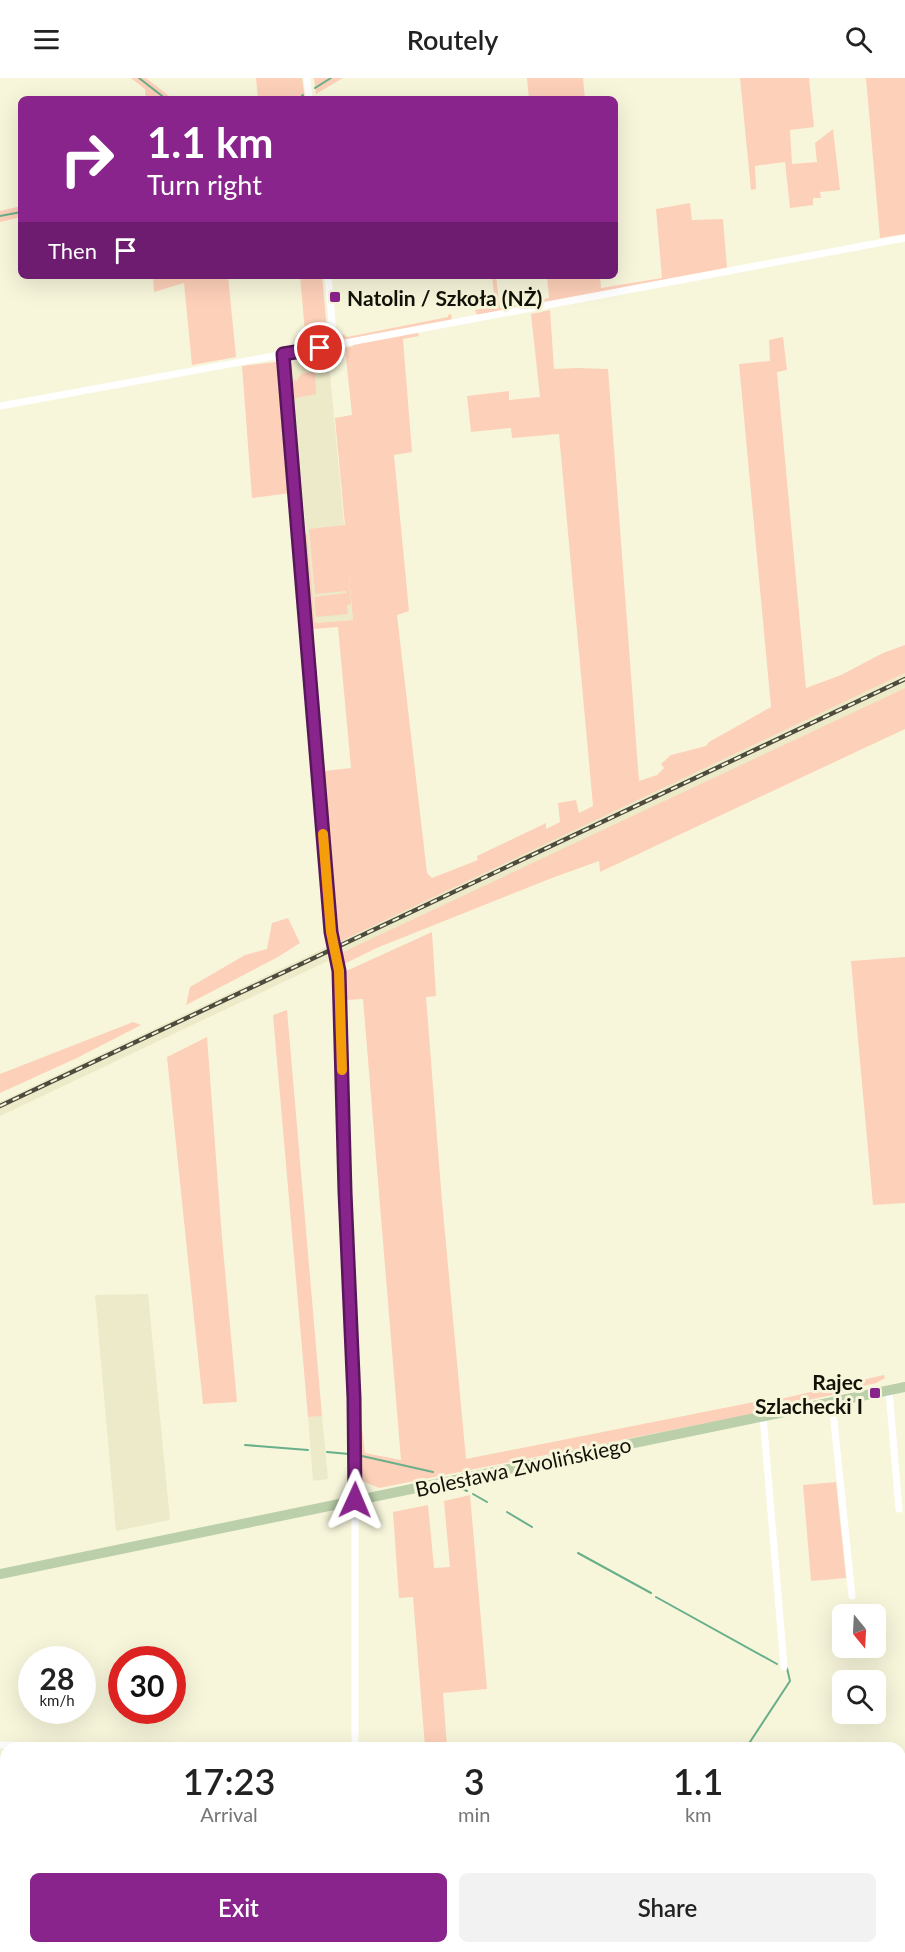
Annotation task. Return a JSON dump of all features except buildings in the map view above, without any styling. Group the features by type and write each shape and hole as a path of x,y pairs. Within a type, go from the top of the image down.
{"main road":[{"name":"Bolesława Zwolińskiego","path":"0,1574 905,1387"}],"street":[{"path":"307,78 309,96"},
{"path":"0,406 905,238"},
{"path":"328,279 334,345"},
{"path":"283,354 331,932 339,971 354,1398 355,1742"},
{"path":"888,1391 899,1509"},
{"path":"832,1402 852,1596"},
{"path":"764,1416 784,1667"}],"shaded area":[{"path":"131,78 146,78 169,96 146,96 145,89"},
{"path":"256,78 302,78 305,96 258,96"},
{"path":"314,78 343,78 316,94"},
{"path":"527,78 583,78 585,96 529,96"},
{"path":"740,78 809,78 814,127 790,130 792,164 817,162 815,143 833,129 840,190 820,192 821,198 813,198 813,205 790,208 785,162 755,166 756,189 751,190"},
{"path":"866,78 905,78 905,234 880,238"},
{"path":"690,203 692,220 723,219 727,268 477,315 475,310 495,306 492,279 496,279 500,308 549,298 547,279 600,279 601,288 662,278 656,209"},
{"path":"18,207 18,218 0,222 0,211"},
{"path":"153,279 228,279 236,357 192,365 184,283 154,292"},
{"path":"300,279 322,279 327,331 319,341 306,343"},
{"path":"550,310 554,369 608,369 639,781 657,775 664,768 661,764 671,755 706,746 709,742 771,707 739,364 770,361 769,340 783,337 787,370 777,372 806,688 841,675 883,653 905,645 905,673 337,943 333,928 324,771 351,768 338,627 313,629 317,679 314,680 302,536 307,534 315,623 353,620 348,566 351,604 347,605 348,614 316,617 314,597 346,593 346,591 315,594 309,529 345,525 335,418 352,415 345,348 353,344 417,332 419,336 403,339 412,452 394,455 409,611 397,615 427,873 432,878 478,860 477,856 546,823 546,829 560,822 558,803 576,800 579,813 593,806 559,434 512,438 511,428 471,432 467,396 509,391 509,400 540,397 531,314"},
{"path":"451,314 452,320 342,341 343,334 347,337 448,317"},
{"path":"328,352 353,620 315,623 290,364 294,359"},
{"path":"276,362 279,364 291,493 252,498 242,366"},
{"path":"315,371 316,394 294,399 292,379 297,381 301,374"},
{"path":"905,673 905,688 0,1116 0,1102"},
{"path":"905,688 905,729 600,872 599,861 379,947 342,965 339,954"},
{"path":"288,918 300,943 186,1005 190,987 245,955 267,949 272,923"},
{"path":"432,932 436,996 426,997 466,1459 754,1402 755,1411 752,1414 379,1488 360,1480 359,1402 365,1453 401,1460 363,999 345,1000 344,972"},
{"path":"905,957 905,1203 873,1205 851,961"},
{"path":"287,1010 322,1416 308,1417 273,1015"},
{"path":"133,1022 141,1025 77,1058 0,1093 0,1074"},
{"path":"207,1037 237,1402 203,1404 167,1057"},
{"path":"148,1294 170,1520 116,1531 95,1295"},
{"path":"884,1375 885,1378 876,1383 855,1388 855,1390 762,1410 761,1404 763,1403"},
{"path":"322,1416 328,1479 313,1481 308,1417"},
{"path":"836,1482 846,1578 811,1581 803,1485"},
{"path":"470,1495 487,1689 443,1693 447,1742 425,1742 413,1597 399,1598 393,1512 428,1505 434,1568 450,1567 444,1501"}],"waterway":[{"path":"139,78 162,96"},
{"path":"315,88 331,78"},
{"path":"0,216 18,213"},
{"path":"245,1445 308,1450"},
{"path":"327,1452 349,1454"},
{"path":"362,1456 433,1472"},
{"path":"463,1489 467,1491"},
{"path":"473,1494 487,1502"},
{"path":"507,1512 532,1527"},
{"path":"578,1553 651,1593"},
{"path":"656,1597 777,1664"},
{"path":"750,1742 790,1681 787,1668"}],"railway":[{"path":"0,1106 905,679"}],"slow traffic":[{"path":"323,834 331,932 339,971 342,1070"}],"place":[{"name":"Natolin / Szkoła (NŻ)","path":"335,297"},
{"name":"Rajec Szlachecki I","path":"875,1393"}],"route":[{"path":"320,348 283,354 331,932 339,971 354,1398 355,1500"}]}
